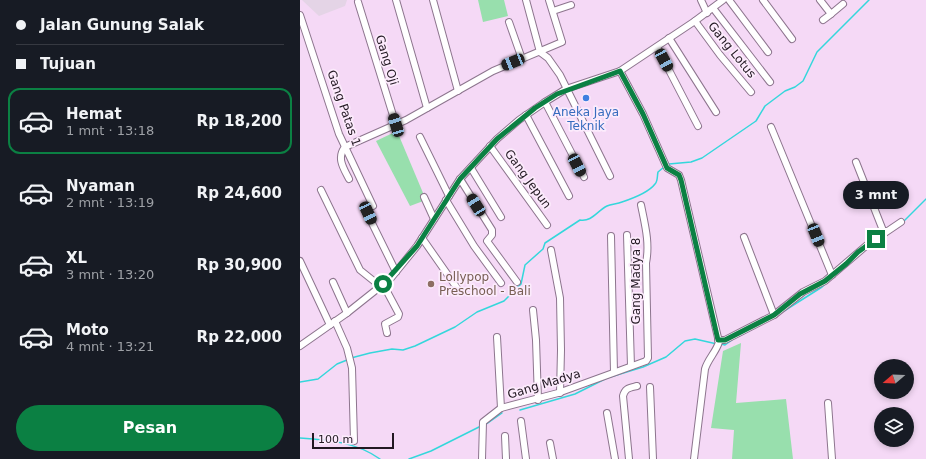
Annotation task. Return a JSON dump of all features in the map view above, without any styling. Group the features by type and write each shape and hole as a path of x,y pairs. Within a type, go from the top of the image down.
{"street":[{"path":"396,0 427,108"},
{"path":"433,0 458,91"},
{"path":"526,0 540,52 546,55 553,64 610,176"},
{"path":"349,179 340,155 344,147 396,125 493,71 563,41 549,0"},
{"path":"701,0 708,13"},
{"path":"301,343 347,313 396,272 422,238 460,179 490,146 526,116 545,102 566,90 620,71 695,22 723,0"},
{"path":"729,0 768,52"},
{"path":"763,0 792,39"},
{"path":"820,0 831,14"},
{"name":"Gang Oji","path":"358,2 396,125"},
{"path":"823,20 843,4"},
{"path":"553,11 572,5"},
{"path":"713,8 770,82"},
{"name":"Gang Patas 1","path":"300,15 344,147 373,206"},
{"path":"509,22 522,59"},
{"name":"Gang Lotus","path":"695,22 751,92"},
{"path":"669,38 716,112"},
{"path":"657,47 698,126"},
{"path":"620,71 643,114 667,168 679,175 681,180 718,343 705,369 694,459"},
{"path":"545,102 584,177"},
{"path":"526,116 569,196"},
{"path":"771,127 832,275"},
{"path":"420,137 448,198 474,246 501,283"},
{"name":"Gang Jepun","path":"490,146 547,225"},
{"path":"856,162 884,233"},
{"path":"471,168 501,217"},
{"path":"460,179 492,230 492,235 488,238 487,242 517,282"},
{"path":"321,190 360,270 381,285 399,314 398,318 385,324 387,333"},
{"path":"424,197 434,219"},
{"name":"Gang Madya 8","path":"641,205 647,233 648,251 646,263 648,358"},
{"path":"368,213 396,272"},
{"path":"718,343 774,315 800,294 832,275 858,252 901,222"},
{"path":"627,235 631,366"},
{"path":"611,236 614,372"},
{"path":"744,237 774,315"},
{"path":"422,238 457,288"},
{"path":"551,250 560,298 562,350 560,392"},
{"path":"300,261 350,356 352,368 354,441"},
{"path":"333,282 347,313"},
{"path":"533,310 537,347 538,400"},
{"path":"497,337 501,408"},
{"name":"Gang Madya","path":"482,459 483,422 501,408 538,400 646,361 648,358"},
{"path":"629,459 623,396 624,391 628,388 637,386"},
{"path":"650,387 653,459"},
{"path":"828,402 832,459"},
{"path":"607,413 615,459"},
{"path":"521,421 526,459"},
{"path":"505,436 506,459"},
{"path":"550,443 554,459"}],"shaded area":[{"path":"302,0 347,0 345,6 319,16"}],"green space":[{"path":"478,0 504,0 508,16 483,22"},
{"path":"397,131 426,200 410,206 376,141"},
{"path":"741,343 736,403 786,399 793,459 732,459 734,430 711,428 723,351"}],"waterway":[{"path":"669,164 691,162 702,158 756,121 765,106 785,91 795,87 803,81 817,52 869,0"},
{"path":"351,358 392,349 403,350 415,346 455,327 477,312 504,301 521,284 525,265 543,249 545,243 580,220 591,218 603,208 620,203 649,190 656,183 658,172 664,167"},
{"path":"904,221 926,199"},
{"path":"865,250 877,242"},
{"path":"784,311 822,287 856,258"},
{"path":"739,336 760,325"},
{"path":"520,410 575,394 607,378 643,367 666,357 685,341 695,339 717,344"},
{"path":"721,344 725,345 732,340"},
{"path":"300,382 318,379 337,364 347,360"},
{"path":"485,425 502,413"},
{"path":"409,459 431,451 481,426"},
{"path":"300,438 332,441 352,445 371,453 380,459"}],"place":[{"name":"Aneka Jaya Teknik","path":"586,98"},
{"name":"Lollypop Preschool - Bali","path":"431,284"}],"route":[{"path":"383,284 390,278 417,246 456,184 497,139 519,120 557,94 582,84 610,76 620,71 643,114 667,168 679,175 681,180 718,340 725,340 774,315 800,294 825,281 867,244 876,239"}]}
